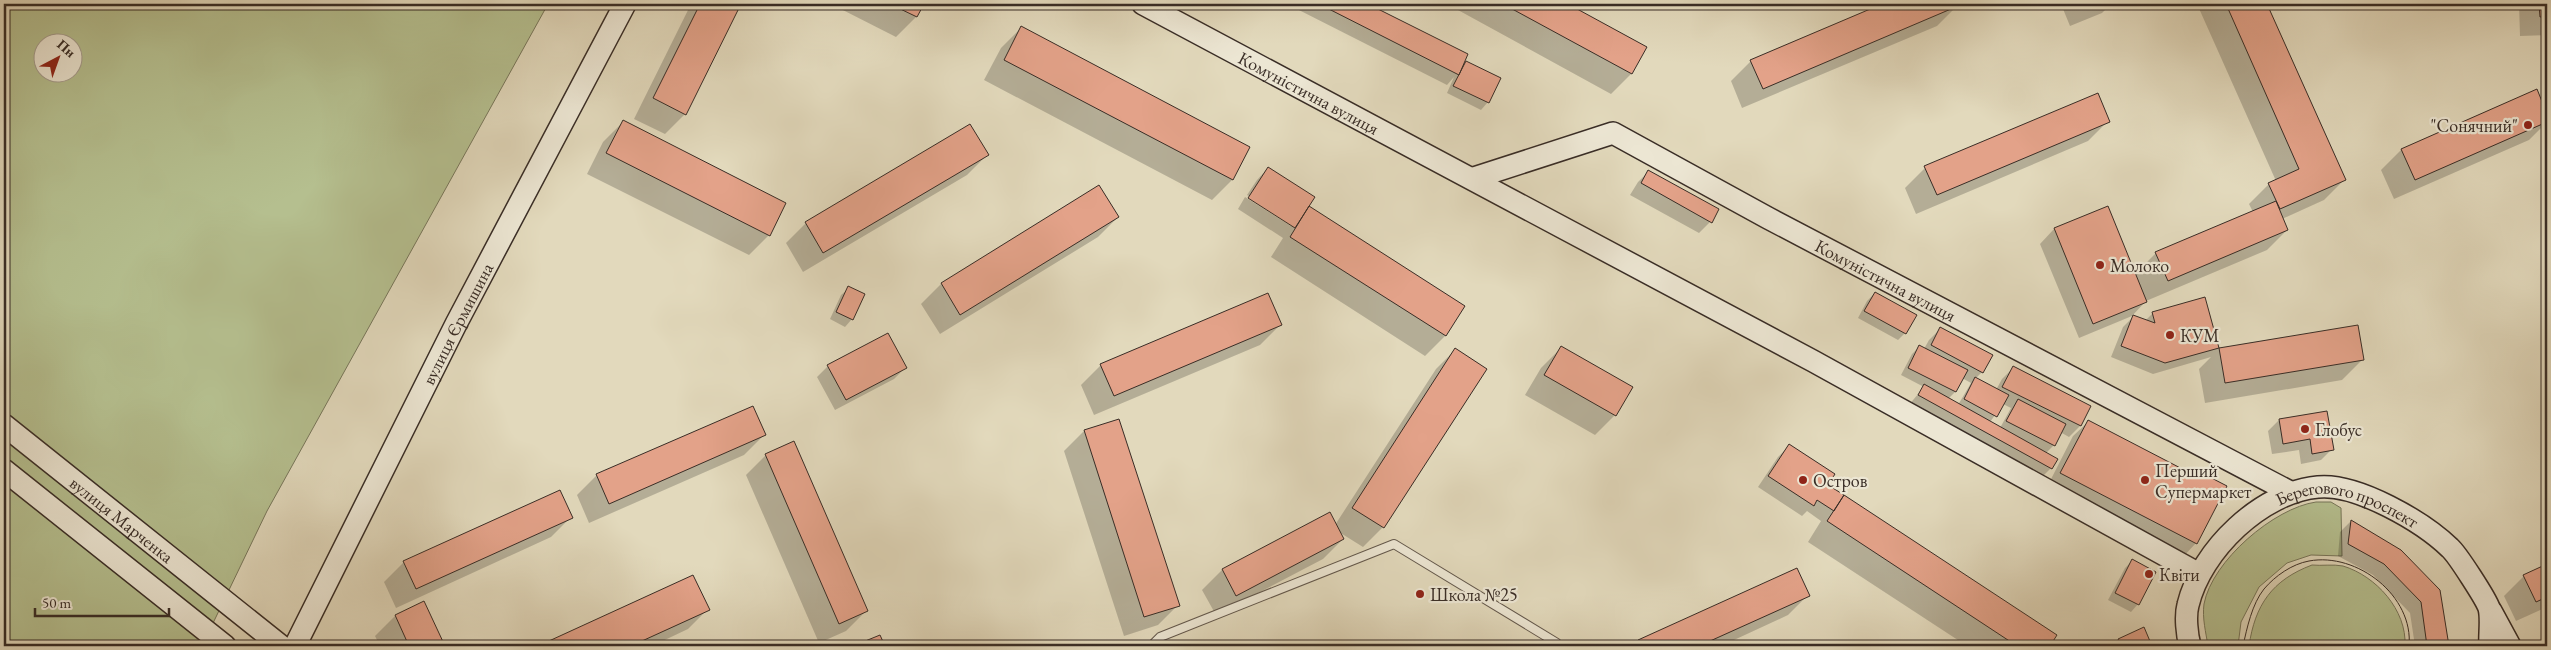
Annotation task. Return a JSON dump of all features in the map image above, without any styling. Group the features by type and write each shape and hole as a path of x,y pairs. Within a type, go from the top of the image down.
{"street":[{"name":"вулиця Єрмишина","path":"295,646 456,324 625,4"},
{"name":"Комуністична вулиця","path":"1143,4 1300,89 1474,178 1813,361 2199,574"},
{"name":"Комуністична вулиця","path":"1474,178 1613,133 1768,218 2290,492"},
{"name":"вулиця Марченка","path":"4,425 281,646"},
{"name":"вулиця Марченка","path":"4,470 223,645"},
{"name":"Берегового проспект","path":"2190,646 2187,606 2199,574 2232,533 2256,512 2290,492 2320,487 2356,492 2415,521 2451,548 2489,609"},
{"path":"168,600 181,593 187,584 189,573"},
{"path":"2489,609 2490,646"},
{"path":"2489,609 2510,646"},
{"path":"223,645 221,629 228,620 241,615"}],"lane":[{"path":"1151,646 1160,637 1394,544 1557,643 1558,646"}],"green space":[{"path":"4,4 548,4 267,511 202,646 4,646"},
{"path":"2316,502 2331,502 2341,508 2342,556 2311,555 2287,563 2259,587 2241,622 2238,646 2208,646 2204,620 2204,604 2209,588 2219,571 2247,539 2264,526 2299,506"},
{"path":"2312,565 2343,566 2355,571 2378,586 2387,596 2401,620 2405,646 2249,646 2256,618 2268,596 2286,578"}],"building":[{"path":"700,4 741,4 686,115 653,98"},
{"path":"890,4 924,4 917,17"},
{"path":"1319,4 1368,4 1468,54 1459,75"},
{"path":"1503,4 1568,4 1647,47 1632,74"},
{"path":"1882,4 1957,4 1958,6 1763,89 1750,60"},
{"path":"2226,4 2267,4 2346,180 2280,209 2268,183 2299,169"},
{"path":"2539,4 2547,4 2547,16 2540,17"},
{"path":"1021,26 1250,147 1233,180 1004,60"},
{"path":"1466,61 1501,78 1489,103 1453,86"},
{"path":"2537,89 2547,114 2547,122 2415,180 2401,149"},
{"path":"2098,93 2110,122 1937,195 1924,166"},
{"path":"623,120 786,203 770,236 606,153"},
{"path":"970,124 989,155 823,253 805,222"},
{"path":"1268,167 1315,197 1295,228 1248,198"},
{"path":"1648,170 1719,209 1712,223 1641,183"},
{"path":"1099,185 1119,217 960,315 941,283"},
{"path":"2276,201 2288,230 2168,281 2155,252"},
{"path":"1309,206 1465,306 1446,336 1290,237"},
{"name":"Молоко","path":"2108,206 2147,302 2093,324 2054,228"},
{"path":"848,286 865,294 853,320 836,312"},
{"path":"1875,292 1917,315 1906,334 1864,311"},
{"path":"1268,293 1282,325 1114,396 1100,364"},
{"name":"КУМ","path":"2205,297 2219,348 2165,363 2121,346 2133,315 2155,323 2152,312"},
{"path":"2358,325 2364,360 2225,383 2219,348"},
{"path":"1940,327 1993,355 1983,373 1931,345"},
{"path":"888,333 907,368 846,400 827,365"},
{"path":"1919,345 1968,370 1956,392 1908,368"},
{"path":"1561,346 1633,387 1616,416 1544,375"},
{"path":"1455,348 1487,369 1384,528 1352,508"},
{"path":"2013,366 2091,406 2081,426 2002,387"},
{"path":"1975,377 2009,395 1997,417 1964,399"},
{"path":"1924,384 2058,459 2052,469 1918,395"},
{"path":"2018,399 2066,424 2055,446 2006,421"},
{"path":"753,406 766,435 609,504 596,474"},
{"name":"Глобус","path":"2327,411 2334,450 2312,454 2310,439 2283,444 2279,419"},
{"path":"1119,419 1180,606 1144,617 1084,430"},
{"name":"Перший Супермаркет","path":"2088,420 2192,474 2194,469 2227,486 2197,544 2060,473"},
{"path":"794,441 868,611 839,624 765,454"},
{"name":"Остров","path":"1789,444 1835,474 1828,485 1844,495 1834,511 1817,500 1814,506 1768,476"},
{"path":"560,490 573,518 416,589 403,561"},
{"path":"1844,495 2057,635 2050,646 2017,646 1827,521"},
{"path":"1330,512 1344,539 1236,596 1222,569"},
{"path":"2351,520 2401,550 2440,590 2449,646 2427,646 2421,602 2384,564 2348,544"},
{"path":"2132,559 2156,572 2139,605 2115,593"},
{"path":"2547,564 2547,597 2536,602 2523,575"},
{"path":"1797,568 1810,596 1699,646 1641,646 1638,640"},
{"path":"693,575 710,610 631,646 538,646"},
{"path":"424,601 445,646 409,646 395,615"},
{"path":"2144,627 2152,646 2121,646 2118,639"},
{"path":"880,635 885,646 853,646"}],"tram line":[{"path":"2243,646 2253,609 2268,584 2284,571 2296,565 2309,561 2327,560 2346,563 2379,581 2402,610 2408,628 2409,646"}],"place":[{"name":"\"Сонячний\"","path":"2528,125"},
{"name":"Молоко","path":"2100,265"},
{"name":"КУМ","path":"2170,335"},
{"name":"Глобус","path":"2305,429"},
{"name":"Остров","path":"1803,480"},
{"name":"Перший Супермаркет","path":"2145,480"},
{"name":"Квіти","path":"2149,574"},
{"name":"Школа №25","path":"1420,594"}]}
